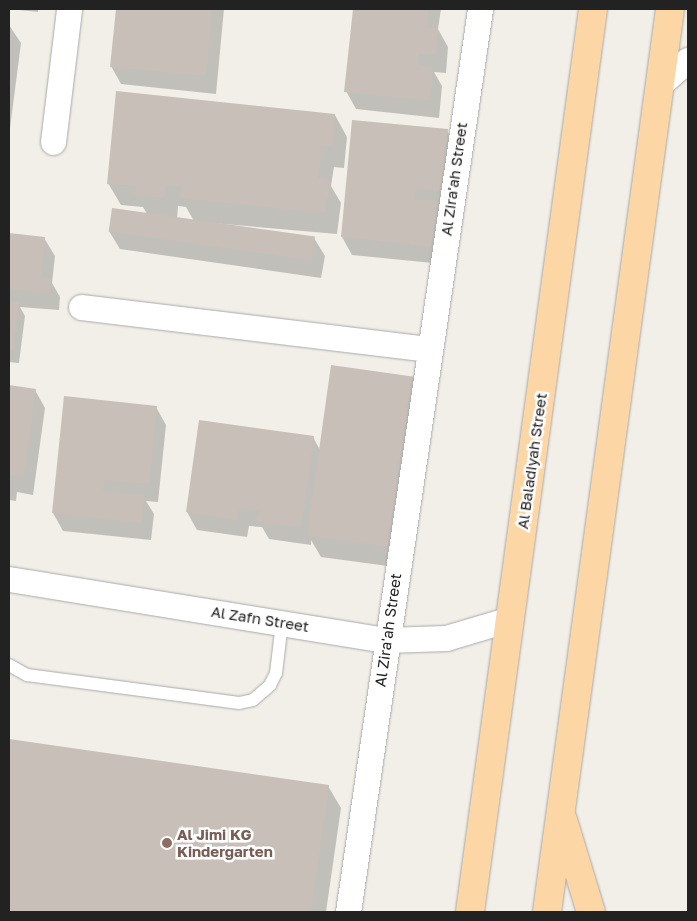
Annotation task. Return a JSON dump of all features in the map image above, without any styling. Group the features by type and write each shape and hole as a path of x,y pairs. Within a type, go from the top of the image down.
{"main road":[{"name":"Al Baladiyah Street","path":"470,912 594,9"},
{"path":"547,912 670,9"},
{"path":"560,812 591,912"}],"street":[{"path":"53,142 69,9"},
{"name":"Al Zira'ah Street","path":"348,912 386,640 480,9"},
{"path":"660,84 688,60"},
{"path":"80,307 429,349"},
{"name":"Al Zafn Street","path":"9,579 386,640 446,638 510,619"}],"lane":[{"path":"9,665 27,675 239,703 253,700 270,686 276,673 282,623"}],"building":[{"path":"116,9 212,9 206,76 110,67"},
{"path":"353,9 429,9 426,27 438,28 436,55 419,54 418,65 433,67 430,101 344,92"},
{"path":"116,91 335,114 332,146 322,145 318,178 329,180 325,213 179,198 181,187 166,185 165,198 134,195 135,186 107,184"},
{"path":"352,120 448,129 442,191 416,188 414,199 437,201 433,247 341,237"},
{"path":"112,208 315,237 312,260 109,232"},
{"path":"9,233 45,237 41,277 51,278 49,293 9,289"},
{"path":"9,301 19,302 13,351 9,351"},
{"path":"331,365 421,378 397,548 307,535"},
{"path":"9,385 36,389 24,477 9,475"},
{"path":"64,396 157,406 149,484 105,480 103,491 144,495 142,523 52,513"},
{"path":"199,420 314,436 301,528 257,522 259,511 239,508 237,520 186,512"},
{"name":"Al Jimi KG Kindergarten","path":"9,739 329,785 311,912 9,912"}],"place":[{"name":"Al Jimi KG Kindergarten","path":"167,843"}]}
